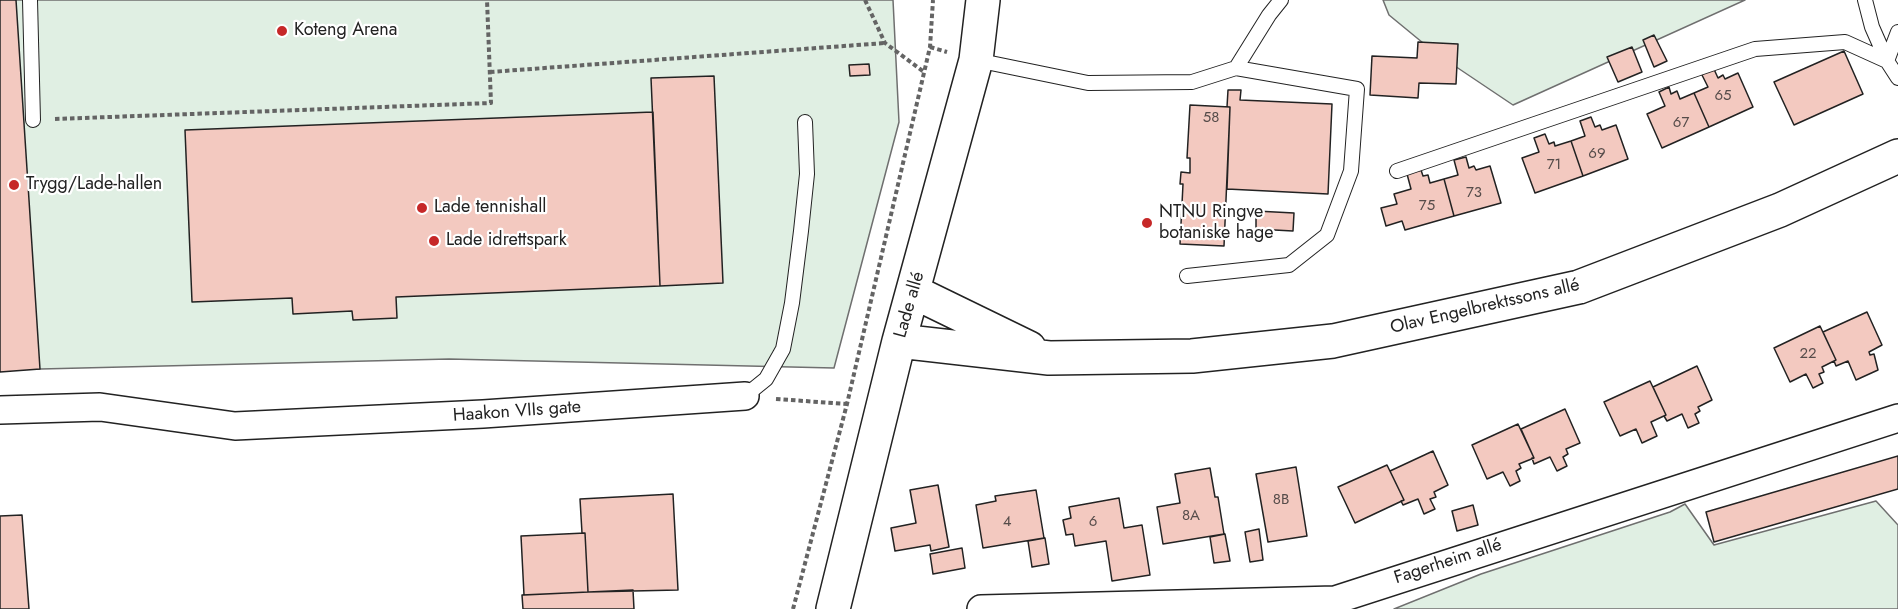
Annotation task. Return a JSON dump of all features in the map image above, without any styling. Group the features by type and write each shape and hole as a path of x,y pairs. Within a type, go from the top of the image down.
{"street":[{"name":"Lade allé","path":"832,609 899,341 976,60 983,0"},
{"name":"Olav Engelbrektssons allé","path":"899,341 1049,358 1192,356 1333,341 1578,287 1780,210 1898,156"},
{"name":"Olav Engelbrektssons allé","path":"914,292 1049,358"},
{"name":"Haakon VIIs gate","path":"0,410 100,407 235,426 483,414 745,396"},
{"name":"Fagerheim allé","path":"981,609 1335,600 1898,418"}],"lane":[{"path":"30,0 33,120"},
{"path":"1236,68 1281,0"},
{"path":"1865,0 1872,27 1887,61 1898,78"},
{"path":"1887,61 1898,32"},
{"path":"1397,171 1755,49 1845,42 1887,61"},
{"path":"976,60 1088,83 1192,82 1236,68 1357,89 1351,171 1326,235 1289,265 1187,276"},
{"path":"745,396 766,380 783,348 792,303 807,174 806,123"}],"path":[{"path":"33,120 491,103 487,0"},
{"path":"865,0 885,43 924,72"},
{"path":"793,609 847,404 930,47 933,0"},
{"path":"490,72 885,43"},
{"path":"745,396 847,404"}],"green space":[{"name":"Lade idrettspark","path":"0,0 893,0 899,122 834,368 449,359 0,370"},
{"path":"1383,0 1745,0 1513,105 1434,52 1389,15"},
{"path":"1876,501 1898,525 1898,609 1394,609 1481,574 1670,512 1685,504 1714,545"}],"building":[{"name":"Trygg/Lade-hallen","path":"0,0 16,0 40,369 0,372"},
{"path":"1654,35 1667,61 1654,67 1643,40"},
{"path":"1418,42 1458,44 1456,84 1419,83 1418,98 1370,95 1372,56 1417,58"},
{"path":"1632,47 1642,72 1618,82 1607,57"},
{"path":"1844,51 1863,94 1794,125 1774,82"},
{"path":"869,64 870,75 850,76 849,65"},
{"path":"1713,67 1718,78 1723,75 1725,79 1738,73 1753,107 1709,127 1694,93 1708,87 1701,73"},
{"path":"714,76 723,283 660,286 651,78"},
{"path":"1669,87 1671,94 1677,91 1680,99 1694,93 1709,127 1662,148 1647,114 1665,106 1659,92"},
{"path":"1228,90 1241,90 1240,100 1332,104 1328,194 1227,189 1230,107 1227,107"},
{"path":"1190,105 1230,107 1224,246 1180,244 1183,184 1180,184 1181,172 1190,173 1190,158 1187,158"},
{"name":"Lade tennishall","path":"653,112 660,286 396,297 397,318 353,320 352,311 293,314 292,298 192,302 185,130"},
{"path":"1591,117 1595,127 1600,125 1602,130 1616,125 1628,159 1583,176 1571,141 1585,136 1580,121"},
{"path":"1545,134 1549,144 1554,142 1555,146 1571,141 1583,176 1535,193 1522,158 1539,152 1534,138"},
{"path":"1466,157 1469,168 1474,166 1476,170 1490,166 1501,203 1454,216 1444,179 1458,175 1454,160"},
{"path":"1421,170 1423,176 1428,175 1430,183 1444,179 1454,216 1405,230 1402,221 1386,226 1381,208 1397,204 1394,194 1411,189 1407,174"},
{"path":"1256,211 1294,213 1293,231 1256,229"},
{"path":"1867,312 1882,345 1869,352 1870,355 1874,354 1878,370 1856,380 1848,361 1836,366 1834,361 1836,360 1823,332"},
{"path":"1820,326 1836,360 1822,367 1824,372 1819,374 1823,383 1813,388 1806,374 1790,382 1774,348"},
{"path":"1697,366 1712,400 1698,407 1700,411 1695,414 1699,423 1688,428 1682,414 1667,421 1653,387"},
{"path":"1650,381 1666,415 1651,422 1657,436 1642,443 1636,429 1620,436 1604,402"},
{"path":"1565,409 1580,443 1566,449 1568,454 1563,457 1567,466 1557,471 1550,457 1534,464 1532,458 1534,458 1521,429"},
{"path":"1518,424 1534,458 1519,464 1521,468 1516,471 1520,481 1510,486 1503,472 1487,479 1472,445"},
{"path":"1433,451 1448,485 1434,492 1436,497 1430,499 1435,509 1424,514 1418,499 1403,505 1401,501 1404,500 1390,471"},
{"path":"1898,456 1898,489 1714,542 1706,512"},
{"path":"1387,465 1404,500 1355,523 1338,487"},
{"path":"1296,467 1307,536 1268,542 1256,474"},
{"path":"1210,468 1215,497 1218,497 1224,534 1163,544 1157,507 1180,503 1175,474"},
{"path":"938,485 949,547 931,551 930,545 895,551 891,528 916,523 910,490"},
{"path":"1036,490 1044,538 983,548 976,505 996,501 995,496"},
{"path":"673,494 678,590 588,592 585,533 582,533 580,499"},
{"path":"1119,498 1124,528 1142,525 1150,575 1112,581 1106,541 1075,546 1073,534 1066,535 1063,520 1071,518 1069,507"},
{"path":"1473,505 1478,525 1457,531 1452,511"},
{"path":"22,515 29,609 0,609 0,516"},
{"path":"1259,529 1263,560 1250,562 1245,532"},
{"path":"585,533 588,592 524,595 521,536"},
{"path":"1225,534 1230,561 1214,563 1210,537"},
{"path":"1045,538 1049,564 1032,567 1028,541"},
{"path":"962,548 965,568 933,574 930,554"},
{"path":"633,590 634,609 523,609 522,595"}],"place":[{"name":"Koteng Arena","path":"282,31"},
{"name":"Trygg/Lade-hallen","path":"14,185"},
{"name":"Lade tennishall","path":"422,208"},
{"name":"NTNU Ringve botaniske hage","path":"1147,223"},
{"name":"Lade idrettspark","path":"434,241"}]}
